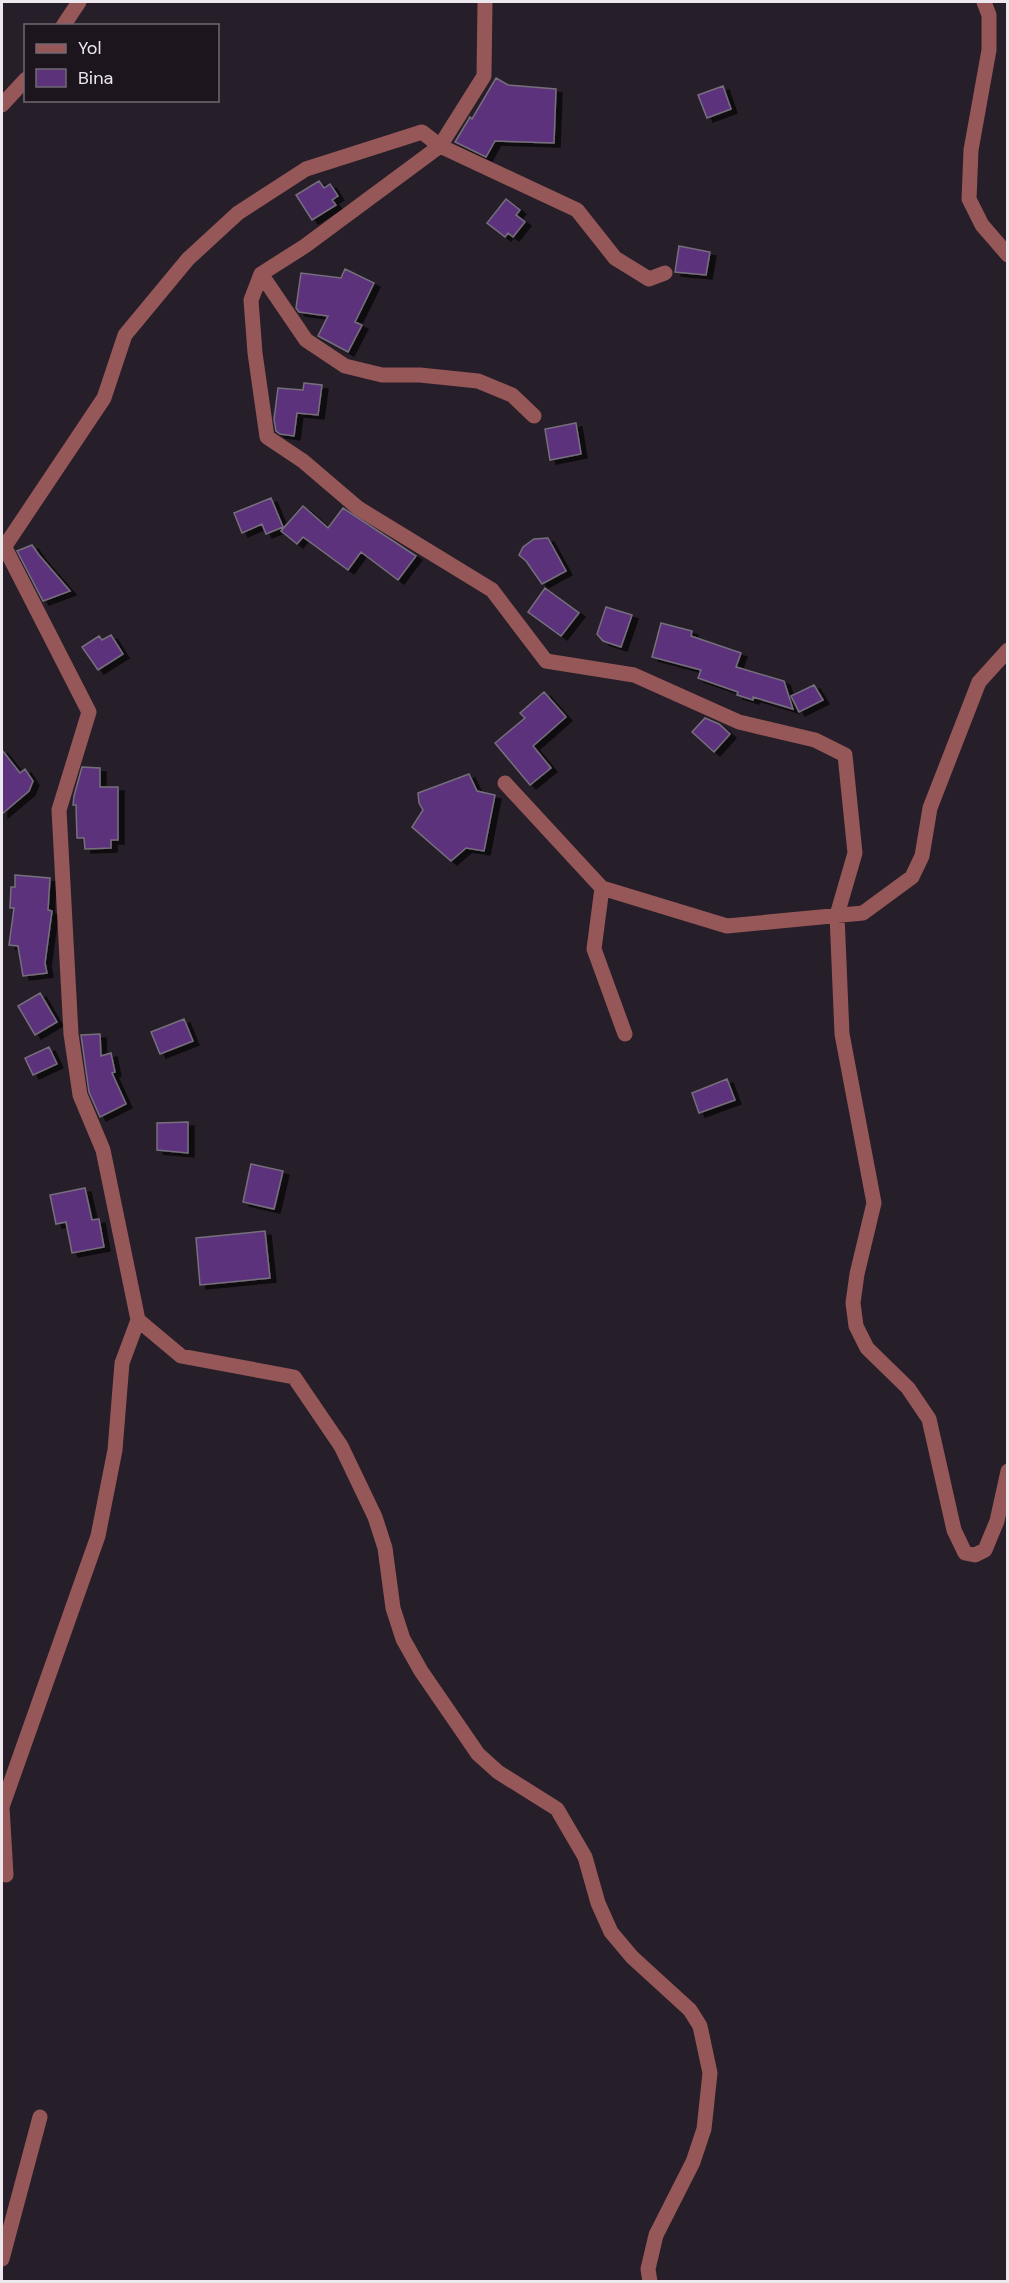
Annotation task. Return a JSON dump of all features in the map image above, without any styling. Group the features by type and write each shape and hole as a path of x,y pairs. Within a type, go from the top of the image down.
{"street":[{"path":"64,24 79,2"},
{"path":"485,2 484,76 440,146 305,246 261,274 251,300 255,353 267,437 303,461 358,508 492,590 546,661 634,675 739,722 815,740 845,755 855,853 837,915 842,1034 874,1203 857,1274 853,1303 855,1326 867,1348 909,1388 929,1419 954,1530 965,1553 975,1555 985,1550 997,1521 1008,1471"},
{"path":"984,2 989,15 989,50 971,150 969,199 982,225 1008,255"},
{"path":"2,105 24,81"},
{"path":"6,1875 2,1807 98,1536 115,1450 122,1363 138,1320 103,1150 80,1095 71,1034 59,810 89,712 3,544 104,398 125,335 188,259 238,213 306,169 423,132 440,146 577,210 615,258 649,279 666,273"},
{"path":"261,274 306,340 345,366 382,375 420,375 478,381 512,395 534,416"},
{"path":"505,783 602,888 727,926 863,914 912,877 922,856 930,808 979,682 1008,650"},
{"path":"602,888 594,949 625,1034"},
{"path":"138,1320 181,1356 294,1377 341,1446 375,1517 385,1548 393,1608 403,1639 421,1671 478,1754 498,1772 557,1809 585,1857 598,1903 611,1932 632,1957 690,2010 700,2026 710,2073 704,2129 693,2162 656,2235 648,2269 650,2282"},
{"path":"2,2259 40,2117"}],"building":[{"path":"496,78 508,85 556,89 554,143 495,141 486,157 455,142 470,117 472,119"},
{"path":"723,86 731,109 707,118 698,95"},
{"path":"319,181 324,188 330,184 338,196 332,200 336,205 312,220 296,195"},
{"path":"506,199 520,210 516,215 525,222 513,237 508,233 505,237 487,223"},
{"path":"679,246 710,252 706,275 675,272"},
{"path":"345,269 374,283 355,322 362,325 348,352 318,336 328,316 299,312 296,308 301,273 341,278"},
{"path":"304,383 322,385 318,415 297,413 294,436 280,434 276,431 274,419 278,388 303,390"},
{"path":"576,423 581,454 550,460 545,429"},
{"path":"271,498 283,527 266,534 262,524 242,533 234,513"},
{"path":"303,506 328,528 343,508 416,556 398,580 361,552 348,570 303,537 297,544 281,531"},
{"path":"548,538 566,571 542,584 519,555 523,547 534,539"},
{"path":"32,545 70,591 43,601 17,551"},
{"path":"545,588 579,613 561,636 528,612"},
{"path":"606,607 632,615 621,647 603,641 597,634"},
{"path":"661,623 692,631 691,636 741,653 736,667 784,681 793,709 753,697 753,700 737,695 738,692 698,678 701,670 652,657"},
{"path":"111,635 123,654 98,670 82,647 99,636 102,640"},
{"path":"814,685 823,700 799,712 791,696"},
{"path":"544,692 566,717 533,746 551,768 530,785 495,743 525,718 520,713"},
{"path":"705,718 719,724 730,734 714,752 692,732"},
{"path":"2,750 20,773 25,769 33,781 29,791 2,814"},
{"path":"82,767 100,768 100,787 118,787 118,840 111,840 111,848 85,849 84,838 77,838 76,805 73,805"},
{"path":"469,774 477,791 495,795 484,851 466,848 451,861 412,827 423,810 419,803 418,793"},
{"path":"15,875 50,878 48,910 52,911 45,963 47,973 23,976 18,946 9,945 14,908 10,908 11,887 15,887"},
{"path":"40,993 57,1022 35,1035 18,1006"},
{"path":"184,1019 193,1041 160,1054 151,1032"},
{"path":"100,1034 101,1056 111,1053 115,1072 112,1073 126,1104 100,1117 89,1092 81,1035"},
{"path":"49,1047 57,1064 33,1075 25,1058"},
{"path":"727,1079 735,1100 699,1113 692,1093"},
{"path":"188,1122 188,1153 157,1150 157,1123"},
{"path":"251,1164 283,1171 274,1209 243,1202"},
{"path":"85,1188 92,1220 99,1219 104,1247 72,1253 66,1222 56,1224 50,1195"},
{"path":"265,1231 270,1278 200,1285 196,1238"}]}
